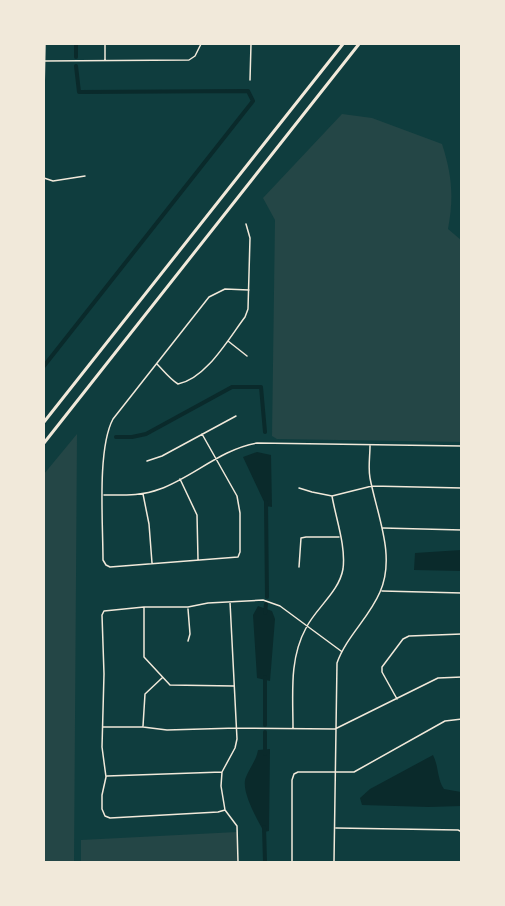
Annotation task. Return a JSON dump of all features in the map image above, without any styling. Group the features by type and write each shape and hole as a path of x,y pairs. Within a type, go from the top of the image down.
{"highway":[{"path":"44,422 343,44"},
{"path":"44,443 359,44"}],"street":[{"path":"44,93 45,44"},
{"path":"105,44 105,60"},
{"path":"45,61 189,60 195,56 201,44"},
{"path":"250,80 251,44"},
{"path":"44,178 53,181 85,176"},
{"path":"156,364 167,373 172,381 182,383 203,370 246,317 250,238 246,224"},
{"path":"202,434 237,496 240,513 238,557 110,567 105,565 103,560 104,442 113,419 209,297 225,289 249,290"},
{"path":"228,341 247,356"},
{"path":"147,461 162,456 236,416"},
{"path":"103,495 143,494 161,489 235,449 257,443 462,446"},
{"path":"334,862 335,671 341,651 369,614 381,591 387,557 370,475 370,446"},
{"path":"180,479 197,515 198,560"},
{"path":"299,488 332,496 372,486 462,488"},
{"path":"143,494 153,564"},
{"path":"293,729 294,659 306,626 337,586 343,570 344,552 332,496"},
{"path":"382,528 462,530"},
{"path":"299,567 301,538 340,537"},
{"path":"381,591 462,593"},
{"path":"225,810 111,818 105,816 102,809 106,777 102,727 104,674 102,615 105,610 144,607 188,608 230,600 263,600 280,606 341,651"},
{"path":"230,600 237,728 235,748 222,772 221,786 225,810 237,826 238,862"},
{"path":"144,607 144,657 162,678 170,685 234,686"},
{"path":"188,608 190,634 188,641"},
{"path":"397,700 382,672 382,667 403,639 416,634 462,634"},
{"path":"102,727 143,727 167,730 335,729 438,678 462,677"},
{"path":"143,727 146,694 162,678"},
{"path":"292,862 292,780 294,774 298,772 354,772 445,721 462,719"},
{"path":"106,777 222,772"},
{"path":"335,828 458,830 462,832"}],"shaded area":[{"path":"342,114 372,118 442,144 451,186 448,229 461,240 461,442 277,439 272,436 275,220 263,198"},
{"path":"77,434 74,862 44,862 44,474"},
{"path":"257,452 271,455 272,507 266,506 243,457"},
{"path":"461,550 461,571 414,570 415,553"},
{"path":"258,606 272,611 275,619 270,681 257,678 253,615"},
{"path":"270,749 269,831 264,832 250,804 245,783 258,750"},
{"path":"433,755 444,789 461,792 461,806 362,805 360,798 370,789"},
{"path":"237,832 237,862 81,862 81,840"}],"waterway":[{"path":"76,44 76,57"},
{"path":"44,366 253,101 248,91 79,92 76,66"},
{"path":"116,437 146,434 232,387 261,387 265,432"},
{"path":"266,502 267,597"},
{"path":"265,613 266,604"},
{"path":"265,677 265,725"},
{"path":"265,732 265,754"},
{"path":"264,827 265,862"}]}
